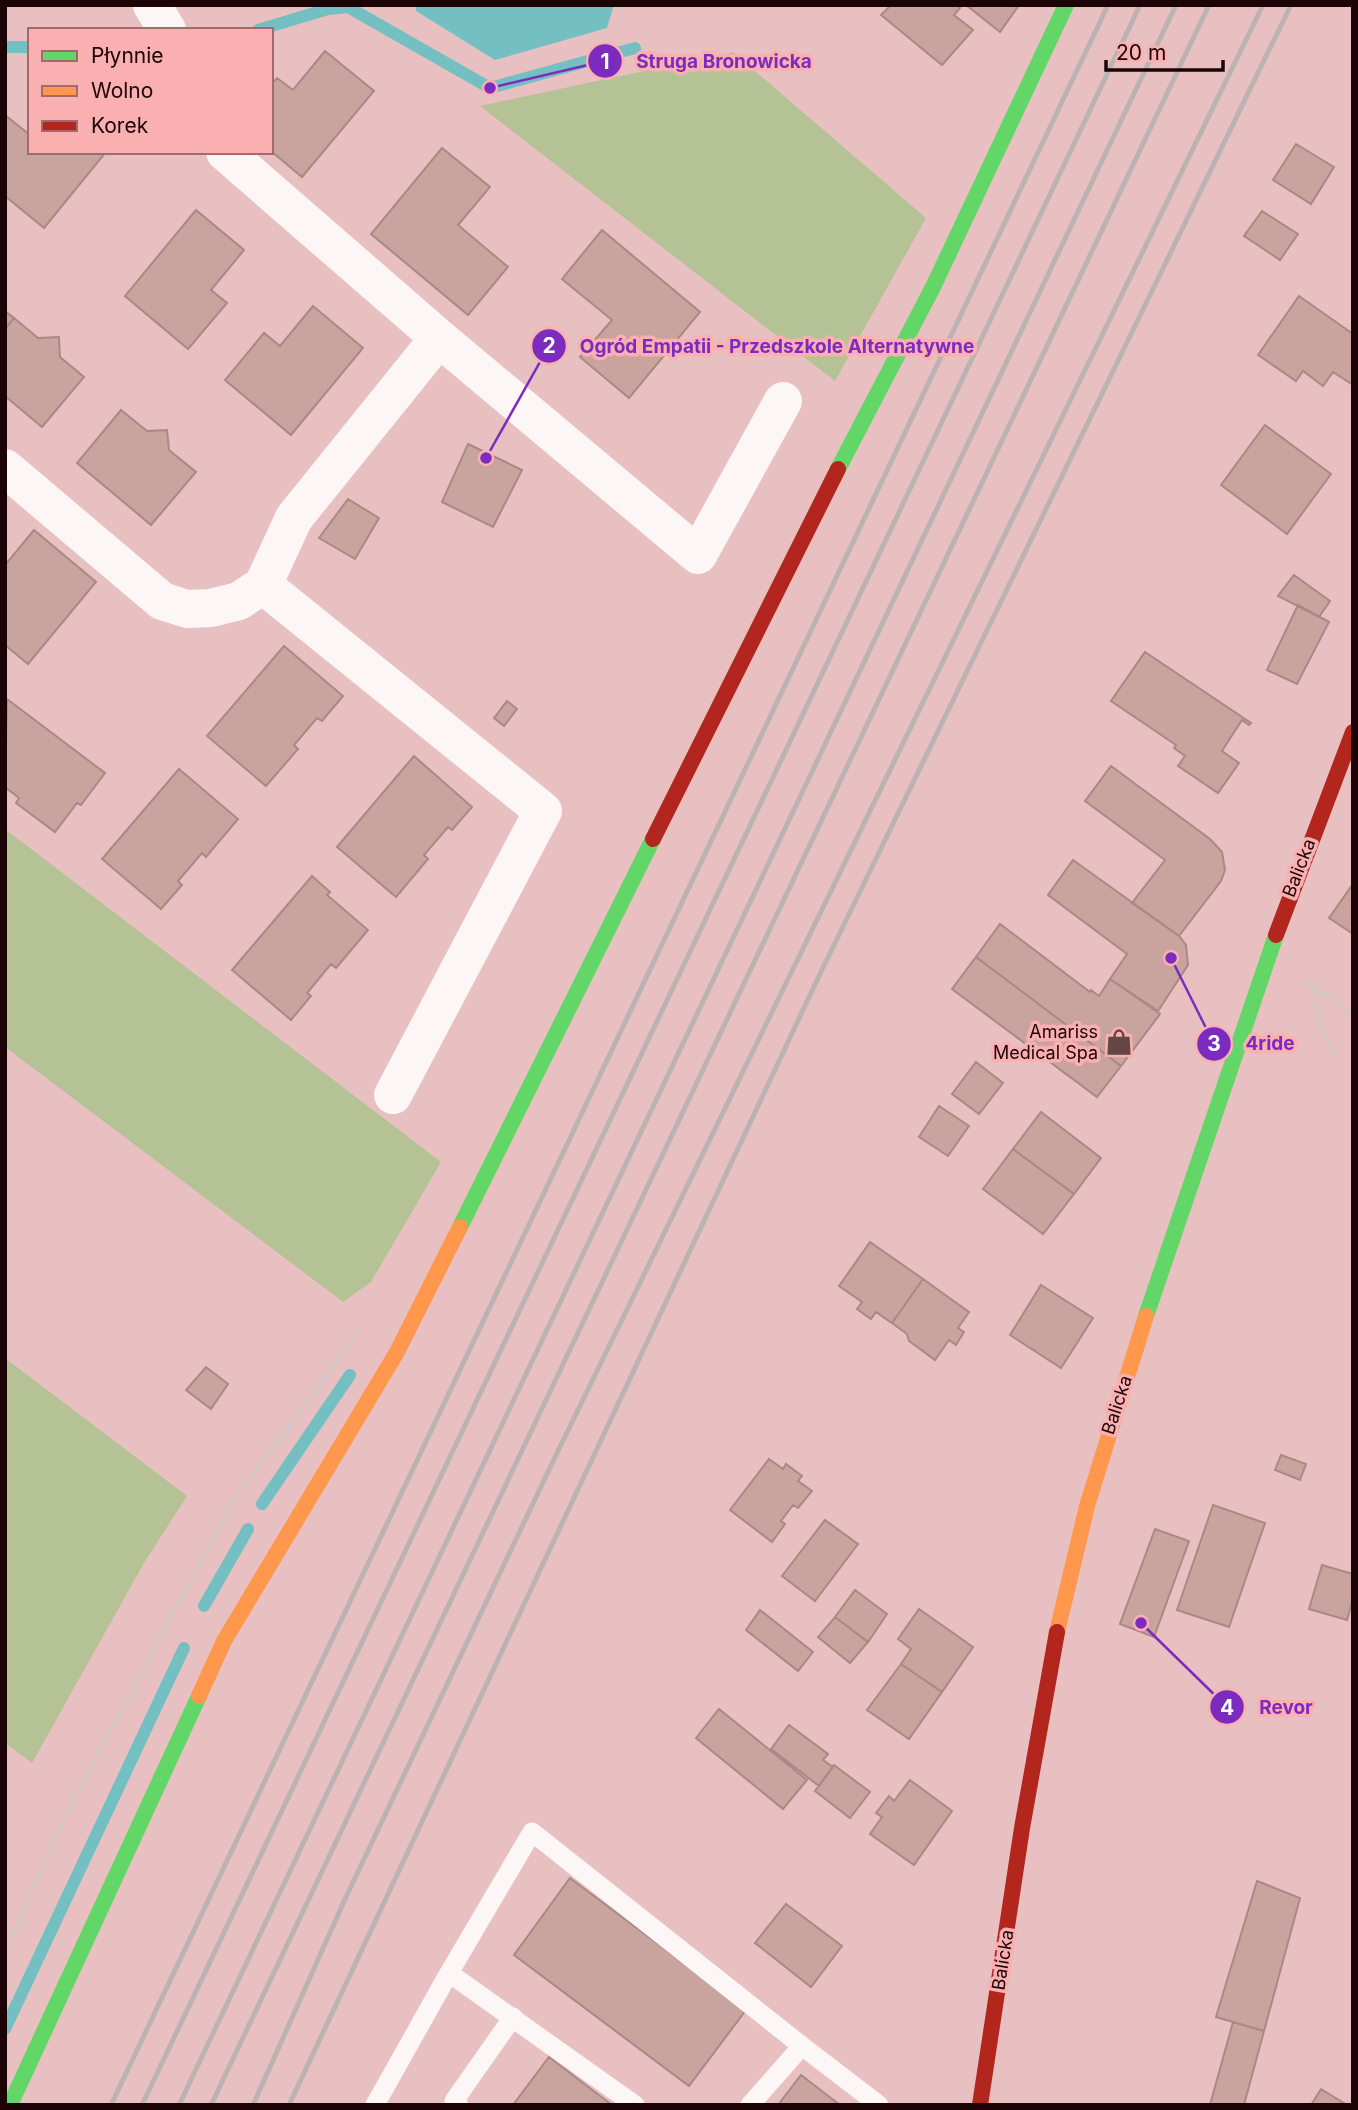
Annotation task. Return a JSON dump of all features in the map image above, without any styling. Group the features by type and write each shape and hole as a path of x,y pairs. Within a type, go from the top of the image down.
{"street":[{"path":"152,5 166,28"},
{"path":"10,2105 224,1641 397,1352 853,439 933,287 1052,40 1066,5"},
{"path":"227,154 439,338 698,555 783,401"},
{"path":"5,468 162,601 187,609 211,608 239,601 263,586 295,519 439,338"},
{"path":"263,586 543,811 393,1095"},
{"name":"Balicka","path":"980,2105 1037,1733 1075,1552 1111,1422 1267,956 1353,732"}],"lane":[{"path":"375,2105 532,1832 879,2105"},
{"path":"449,1973 635,2105"},
{"path":"459,2105 454,2101 513,2017"},
{"path":"750,2105 802,2046"}],"path":[{"path":"1308,984 1353,1012"},
{"path":"1316,989 1316,1012 1335,1057"},
{"path":"5,1955 61,1824 231,1504 359,1331"}],"green space":[{"path":"733,52 926,218 835,381 480,106"},
{"path":"5,829 441,1162 371,1282 343,1302 5,1047"},
{"path":"5,1358 187,1496 144,1563 32,1763 5,1743"}],"water":[{"path":"416,5 614,5 607,28 495,60 416,11"}],"building":[{"path":"891,5 956,5 960,8 954,15 973,30 942,65 881,15"},
{"path":"966,5 1019,5 1000,32"},
{"path":"325,51 374,91 302,177 273,153 273,83 277,78 293,90"},
{"path":"5,115 28,133 28,154 104,154 44,228 5,196"},
{"path":"1296,144 1334,167 1311,204 1273,180"},
{"path":"442,148 490,187 458,225 508,267 468,315 371,234"},
{"path":"196,210 244,250 211,290 227,303 188,349 125,296"},
{"path":"1262,211 1298,234 1280,260 1244,236"},
{"path":"602,230 700,312 629,398 580,357 612,320 562,279"},
{"path":"1299,296 1353,334 1353,385 1333,372 1323,386 1303,371 1296,381 1258,355"},
{"path":"313,306 363,348 291,435 225,380 264,333 280,346"},
{"path":"5,311 14,318 5,329"},
{"path":"14,318 38,338 59,337 60,357 84,377 42,427 5,396 5,329"},
{"path":"121,410 147,431 167,430 169,450 196,472 151,525 77,463"},
{"path":"1265,425 1331,474 1287,534 1221,485"},
{"path":"468,444 522,470 493,527 442,502"},
{"path":"348,499 379,518 355,559 319,538"},
{"path":"34,530 96,582 28,664 5,645 5,565"},
{"path":"1294,575 1330,601 1319,617 1278,596"},
{"path":"1298,605 1329,622 1297,684 1267,670"},
{"path":"284,646 343,696 322,721 317,718 294,745 298,749 266,786 207,736"},
{"path":"1145,652 1251,723 1249,725 1242,720 1222,751 1239,763 1218,793 1178,766 1185,756 1174,748 1176,745 1111,701"},
{"path":"7,699 105,773 81,805 77,803 55,832 16,803 19,798 5,787"},
{"path":"507,701 517,709 504,726 494,718"},
{"path":"414,756 472,807 452,830 448,827 424,855 428,859 396,897 337,847"},
{"path":"1111,766 1210,839 1222,852 1225,870 1221,881 1179,936 1132,903 1165,860 1085,801"},
{"path":"179,769 238,819 206,857 202,853 178,881 182,885 161,909 102,859"},
{"path":"1073,860 1179,936 1186,945 1188,965 1158,1011 1110,979 1127,954 1048,895"},
{"path":"312,876 330,892 327,895 368,930 336,968 331,964 307,993 311,996 291,1020 232,970"},
{"path":"1353,884 1353,934 1329,918"},
{"path":"1000,924 1090,992 1091,990 1099,996 1110,979 1160,1014 1121,1066 976,957"},
{"path":"976,957 1121,1066 1097,1097 952,989"},
{"path":"976,1062 1003,1083 979,1114 952,1094"},
{"path":"939,1106 969,1126 948,1156 919,1137"},
{"path":"1041,1112 1101,1158 1074,1194 1013,1149"},
{"path":"1013,1149 1074,1194 1043,1234 983,1189"},
{"path":"870,1242 923,1279 892,1323 876,1312 871,1319 857,1309 862,1302 839,1286"},
{"path":"923,1279 969,1312 958,1328 964,1332 956,1345 949,1340 935,1360 909,1341 907,1334 892,1323"},
{"path":"1041,1285 1093,1318 1061,1368 1010,1335"},
{"path":"206,1367 228,1384 211,1409 186,1390"},
{"path":"1281,1455 1306,1464 1300,1480 1275,1470"},
{"path":"769,1459 783,1469 786,1464 802,1476 798,1481 812,1491 798,1508 793,1505 781,1521 785,1524 772,1542 730,1510"},
{"path":"1213,1505 1265,1523 1229,1627 1177,1610"},
{"path":"825,1520 858,1544 815,1601 782,1576"},
{"path":"1155,1529 1189,1541 1154,1637 1120,1624"},
{"path":"1322,1565 1353,1574 1353,1598 1347,1620 1309,1609"},
{"path":"855,1590 887,1614 868,1642 835,1617"},
{"path":"919,1609 973,1647 942,1692 901,1664 911,1649 898,1639"},
{"path":"760,1610 813,1652 798,1671 746,1630"},
{"path":"835,1617 868,1642 850,1663 818,1637"},
{"path":"901,1664 942,1692 909,1739 867,1710"},
{"path":"719,1709 807,1780 783,1809 696,1738"},
{"path":"789,1725 828,1754 823,1760 833,1767 819,1786 771,1749"},
{"path":"834,1765 870,1792 850,1818 815,1791"},
{"path":"910,1780 952,1811 914,1865 870,1834 882,1817 876,1813 889,1796 894,1801"},
{"path":"570,1878 746,2010 689,2086 514,1955"},
{"path":"1257,1881 1300,1898 1264,2031 1216,2017"},
{"path":"786,1904 842,1946 811,1987 755,1943"},
{"path":"1233,2022 1264,2031 1244,2105 1210,2105"},
{"path":"549,2057 612,2105 513,2105"},
{"path":"801,2075 840,2105 778,2105"},
{"path":"1321,2089 1347,2105 1311,2105"}],"waterway":[{"path":"265,28 328,9 348,7 490,88 635,48"},
{"path":"5,47 28,47"},
{"path":"262,1504 350,1375"},
{"path":"204,1606 248,1529"},
{"path":"5,2029 184,1648"}],"railway":[{"path":"111,2105 1108,5"},
{"path":"142,2105 1140,5"},
{"path":"179,2105 1176,5"},
{"path":"211,2105 1209,5"},
{"path":"253,2105 346,1897 557,1453 1263,5"},
{"path":"289,2105 818,978 1291,5"}],"traffic: fast":[{"path":"838,469 933,287 1066,5"},
{"path":"460,1227 653,839"},
{"path":"1146,1316 1276,935"},
{"path":"10,2105 199,1696"}],"traffic: slow":[{"path":"199,1696 224,1641 397,1352 460,1227"},
{"path":"1057,1632 1087,1506 1146,1316"}],"traffic: jam":[{"path":"653,839 838,469"},
{"path":"1276,935 1353,732"},
{"path":"980,2105 1022,1828 1057,1632"}],"place":[{"name":"Struga Bronowicka","path":"490,88"},
{"name":"Ogród Empatii - Przedszkole Alternatywne","path":"486,458"},
{"name":"4ride","path":"1171,958"},
{"name":"Amariss Medical Spa","path":"1119,1042"},
{"name":"Revor","path":"1141,1623"}]}
